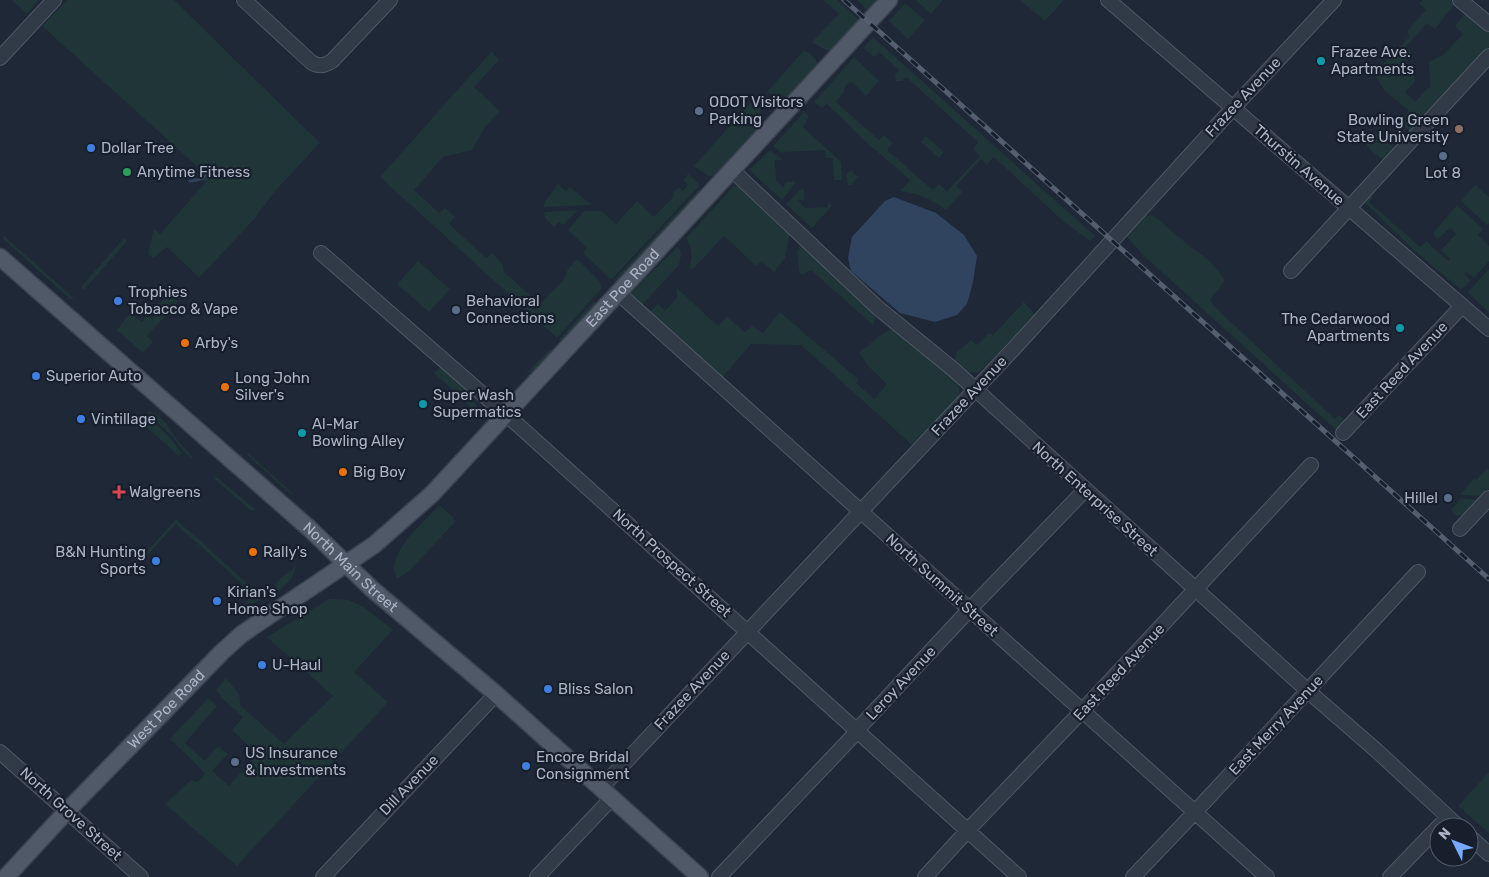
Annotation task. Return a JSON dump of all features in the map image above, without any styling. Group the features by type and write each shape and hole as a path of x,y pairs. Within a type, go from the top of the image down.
{"main road":[{"name":"East Poe Road","path":"346,563 374,545 432,494 889,0"},
{"name":"North Main Street","path":"0,257 310,529 372,589 496,694 700,877"},
{"name":"West Poe Road","path":"6,877 67,811 236,640 346,563"}],"street":[{"path":"0,58 54,0"},
{"path":"244,0 310,62 318,66 326,65 332,61 390,0"},
{"name":"Thurstin Avenue","path":"1108,0 1489,329"},
{"name":"Frazee Avenue","path":"538,877 607,793 747,631 975,390 1334,0"},
{"path":"1460,0 1489,24"},
{"path":"1291,271 1489,56"},
{"name":"North Enterprise Street","path":"732,170 780,214 839,273 878,308 954,370 1448,817"},
{"name":"North Prospect Street","path":"321,253 505,414 1019,877"},
{"name":"North Summit Street","path":"617,292 1267,877"},
{"name":"East Reed Avenue","path":"1342,433 1462,306"},
{"name":"East Reed Avenue","path":"925,877 1311,466"},
{"name":"Leroy Avenue","path":"719,877 969,610 1085,490"},
{"path":"1460,529 1489,498"},
{"name":"East Merry Avenue","path":"1133,877 1418,572"},
{"name":"Dill Avenue","path":"323,877 496,694"},
{"name":"North Grove Street","path":"0,752 141,877"},
{"path":"1390,877 1429,837"},
{"path":"1479,845 1489,854"}],"green space":[{"path":"12,0 39,0 27,14"},
{"path":"67,0 174,0 320,143 275,191 255,218 199,278 167,247 153,258 148,254 154,229 160,234 206,182 196,174 200,169 42,26"},
{"path":"823,0 837,0 862,22 833,52 812,42 839,14"},
{"path":"857,0 878,0 870,13"},
{"path":"916,0 943,0 931,14"},
{"path":"1020,0 1064,0 1045,21"},
{"path":"1423,0 1451,0 1455,3 1435,29 1427,23 1406,47 1412,53 1404,62 1414,70 1415,82 1405,92 1415,102 1430,86 1429,62 1443,55 1463,34 1455,26 1467,11 1489,30 1489,47 1412,132 1399,123 1409,111 1384,90 1374,73 1410,36 1407,31 1426,10 1419,3"},
{"path":"905,3 925,20 908,39 889,21"},
{"path":"873,37 1095,236 1090,241 1064,222 994,157 987,165 981,159 956,186 962,192 946,210 925,197 901,191 910,180 865,141 827,104 822,108 814,102 854,57 879,81 866,96 852,82 848,83 844,89 845,91 836,102 879,140 884,135 893,143 887,150 933,190 939,184 947,191 980,156 973,149 978,142 906,77 902,81 896,81 895,75 899,70 879,52 874,57 863,48"},
{"path":"804,50 815,58 818,66 789,100 779,99 767,92"},
{"path":"492,51 499,60 474,87 500,111 485,127 472,150 443,157 414,190 439,213 445,208 455,217 449,224 486,258 492,253 503,265 504,272 534,299 534,311 563,280 568,269 577,259 599,281 602,288 557,338 380,177"},
{"path":"753,100 761,107 756,132 717,176 708,176 694,166"},
{"path":"797,111 800,111 746,168 746,165"},
{"path":"804,112 809,116 803,127 841,162 842,180 834,180 833,158 826,158 825,150 783,152 783,154 773,146"},
{"path":"1373,133 1378,133 1395,148 1386,160 1374,153 1365,142"},
{"path":"926,136 944,152 939,158 921,142"},
{"path":"770,150 783,160 775,160 776,181 784,188 785,182 796,182 782,200 749,170"},
{"path":"851,170 858,177 851,185 848,185 846,174"},
{"path":"688,174 699,186 612,279 583,253 587,248 568,230 584,211 602,211 616,224 637,201 654,217 674,196 672,194 679,187 683,191 688,185 683,180"},
{"path":"558,184 566,191 570,187 592,205 543,207 545,201"},
{"path":"731,185 685,234 684,231 724,188"},
{"path":"1475,185 1489,197 1489,223 1487,225 1461,201"},
{"path":"734,186 741,187 790,234 785,258 774,272 761,261 756,266 724,236 692,270 689,267 691,252 686,238"},
{"path":"699,189 699,194 621,278 614,280"},
{"path":"804,189 805,200 798,200 805,208 828,207 828,202 832,206 812,228 786,204 800,190"},
{"path":"1370,195 1373,197 1369,202 1420,247 1426,241 1448,261 1450,259 1441,250 1456,234 1450,228 1437,240 1433,233 1457,205 1483,229 1478,235 1489,246 1489,261 1474,278 1466,272 1464,274 1471,280 1460,289 1416,252 1364,202"},
{"path":"578,210 563,225 559,222 554,227 545,218 544,212"},
{"path":"1154,216 1210,261 1225,280 1210,300 1217,309 1335,419 1339,415 1347,422 1336,430 1143,255 1126,236 1143,217"},
{"path":"3,235 74,298 70,299 3,239"},
{"path":"124,238 127,241 84,290 81,287"},
{"path":"802,245 871,311 875,317 873,325 811,270 802,275 799,272 797,251"},
{"path":"677,247 681,255 679,265 641,306 632,299 631,293"},
{"path":"418,261 450,289 429,312 397,284"},
{"path":"1489,269 1489,313 1468,292"},
{"path":"676,287 718,326 727,317 745,332 752,326 763,333 780,312 858,379 856,383 874,399 887,384 869,367 859,353 882,334 894,328 958,382 960,396 912,445 801,345 751,344 723,377 649,313 658,304 665,311 677,298"},
{"path":"169,294 178,302 147,336 153,342 143,353 117,330 130,313 142,322 147,316 152,319 159,310 156,307"},
{"path":"594,301 597,304 569,334 567,332 565,335 567,337 559,340"},
{"path":"1024,302 1035,315 979,372 970,373 954,362 957,352 971,340 977,345 989,333 993,335"},
{"path":"551,348 551,353 542,364 524,376"},
{"path":"440,367 449,371 474,396 472,400 478,407 477,415 471,420 471,411 468,404 434,373"},
{"path":"150,412 164,421 193,459 147,413"},
{"path":"144,414 170,437 182,454 179,456 143,424 136,429 136,423"},
{"path":"248,453 293,494 248,456"},
{"path":"1487,468 1489,470 1489,488 1481,496 1462,495 1474,478 1476,480"},
{"path":"212,477 218,478 256,510 250,510"},
{"path":"1461,498 1477,500 1463,515 1456,515 1451,510"},
{"path":"440,505 453,517 455,522 409,571 397,579 394,568 396,559 405,542"},
{"path":"176,519 258,593 260,600 245,608 245,603 253,594 176,524 141,562 139,560"},
{"path":"295,566 292,578 278,592 275,586"},
{"path":"329,599 349,600 365,608 393,630 354,672 388,702 237,866 165,804 191,780 198,782 205,773 170,739 208,698 217,706 185,743 205,761 218,746 228,754 212,771 229,786 257,754 232,730 243,717 216,690 226,678 239,694 241,706 284,744 333,696 267,637"},
{"path":"1489,772 1489,833 1479,824 1479,817 1471,817 1458,806"}],"water":[{"path":"894,197 936,213 964,235 977,256 967,304 957,315 935,322 900,313 851,271 848,258 852,237 885,201"}],"waterway":[{"path":"190,181 202,179 214,167"}],"railway":[{"path":"844,0 1489,579"}],"place":[{"name":"Frazee Ave. Apartments","path":"1321,61"},
{"name":"ODOT Visitors Parking","path":"699,111"},
{"name":"Bowling Green State University","path":"1459,129"},
{"name":"Dollar Tree","path":"91,148"},
{"name":"Lot 8","path":"1443,156"},
{"name":"Anytime Fitness","path":"127,172"},
{"name":"Trophies Tobacco & Vape","path":"118,301"},
{"name":"Behavioral Connections","path":"456,310"},
{"name":"The Cedarwood Apartments","path":"1400,328"},
{"name":"Arby's","path":"185,343"},
{"name":"Superior Auto","path":"36,376"},
{"name":"Long John Silver's","path":"225,387"},
{"name":"Super Wash Supermatics","path":"423,404"},
{"name":"Vintillage","path":"81,419"},
{"name":"Al-Mar Bowling Alley","path":"302,433"},
{"name":"Big Boy","path":"343,472"},
{"name":"Walgreens","path":"119,492"},
{"name":"Hillel","path":"1448,498"},
{"name":"Rally's","path":"253,552"},
{"name":"B&N Hunting Sports","path":"156,561"},
{"name":"Kirian's Home Shop","path":"217,601"},
{"name":"U-Haul","path":"262,665"},
{"name":"Bliss Salon","path":"548,689"},
{"name":"US Insurance & Investments","path":"235,762"},
{"name":"Encore Bridal Consignment","path":"526,766"}]}
